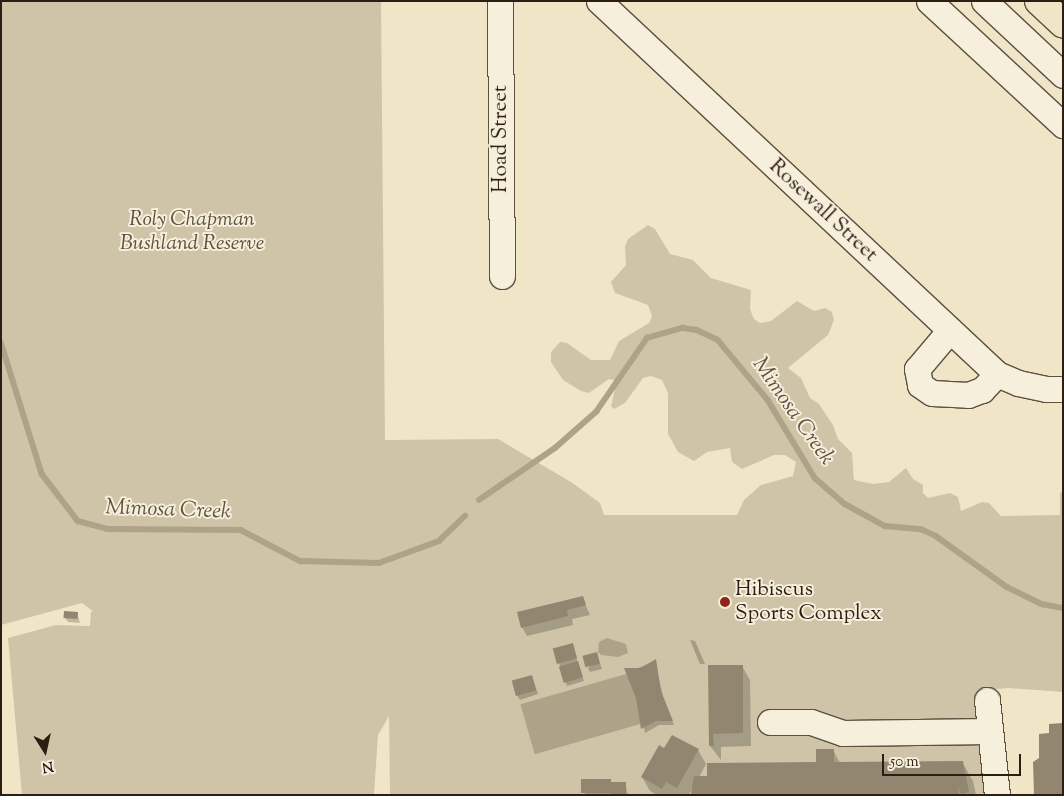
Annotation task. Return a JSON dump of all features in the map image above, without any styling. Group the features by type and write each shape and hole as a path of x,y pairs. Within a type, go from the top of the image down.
{"highway":[{"path":"1039,1 1063,23"}],"street":[{"name":"Hoad Street","path":"500,1 502,276"},
{"name":"Rosewall Street","path":"599,1 997,374 1018,383 1046,389 1063,388"},
{"path":"929,1 1063,126"},
{"path":"984,1 1063,75"},
{"path":"950,330 917,368 920,385 932,392 968,395 982,390 997,374"},
{"path":"987,700 997,795"},
{"path":"770,722 811,722 843,733 990,731"}],"green space":[{"name":"Roly Chapman Bushland Reserve","path":"1,1 381,1 385,440 498,439 571,482 600,503 604,515 737,515 744,500 761,485 793,476 796,462 785,455 774,455 742,469 732,462 730,448 707,452 694,461 678,452 668,434 668,393 662,380 651,376 643,378 625,403 614,409 611,406 617,381 609,379 589,393 581,391 563,380 551,362 551,352 560,342 567,343 591,360 610,360 619,341 649,323 652,316 648,305 615,293 611,282 626,265 625,246 628,239 648,225 655,229 670,254 693,260 711,278 751,290 750,309 754,319 760,323 771,321 797,301 814,311 825,308 832,312 834,320 828,335 788,368 801,378 810,398 819,404 833,425 838,439 852,453 854,480 873,484 889,482 906,468 913,479 923,485 923,493 928,498 950,493 958,497 961,511 982,502 989,503 1001,516 1060,515 1060,492 1063,494 1063,692 1008,688 977,691 987,795 390,795 389,716 378,735 374,795 22,795 8,638 56,625 90,626 91,611 94,612 82,603 1,625"}],"shaded area":[{"path":"607,638 626,644 628,653 618,657 601,655 598,652 599,642"},
{"path":"654,666 668,716 535,754 520,704"}],"building":[{"path":"583,596 586,605 567,610 568,616 521,628 517,612"},
{"path":"64,611 78,612 77,619 64,618"},
{"path":"573,643 577,658 557,664 553,648"},
{"path":"597,652 600,664 585,667 582,656"},
{"path":"656,659 661,691 673,721 656,721 641,729 636,698 624,668 641,668"},
{"path":"578,661 583,677 564,683 559,667"},
{"path":"708,665 743,665 743,733 713,734 714,746 709,746"},
{"path":"532,675 536,690 516,696 512,680"},
{"path":"1063,723 1063,795 1034,795 1033,762 1039,758 1039,734 1049,733 1049,724"},
{"path":"672,735 699,749 677,788 666,782 662,789 641,777 659,745 664,748"},
{"path":"816,749 834,749 834,762 963,761 969,792 961,794 958,787 959,795 691,795 694,776 707,776 707,763 816,762"},
{"path":"581,779 596,779 596,793 581,793"},
{"path":"596,779 611,779 611,793 596,793"},
{"path":"611,782 626,782 626,795 611,795"}],"waterway":[{"name":"Mimosa Creek","path":"479,500 555,448 596,412 647,338 683,328 697,330 718,340 768,400 815,478 845,504 885,526 921,529 936,536 1007,587 1042,604 1063,608"},
{"name":"Mimosa Creek","path":"1,342 42,474 78,521 107,529 241,530 300,561 379,563 439,541 465,516"}],"place":[{"name":"Hibiscus Sports Complex","path":"725,602"}]}
